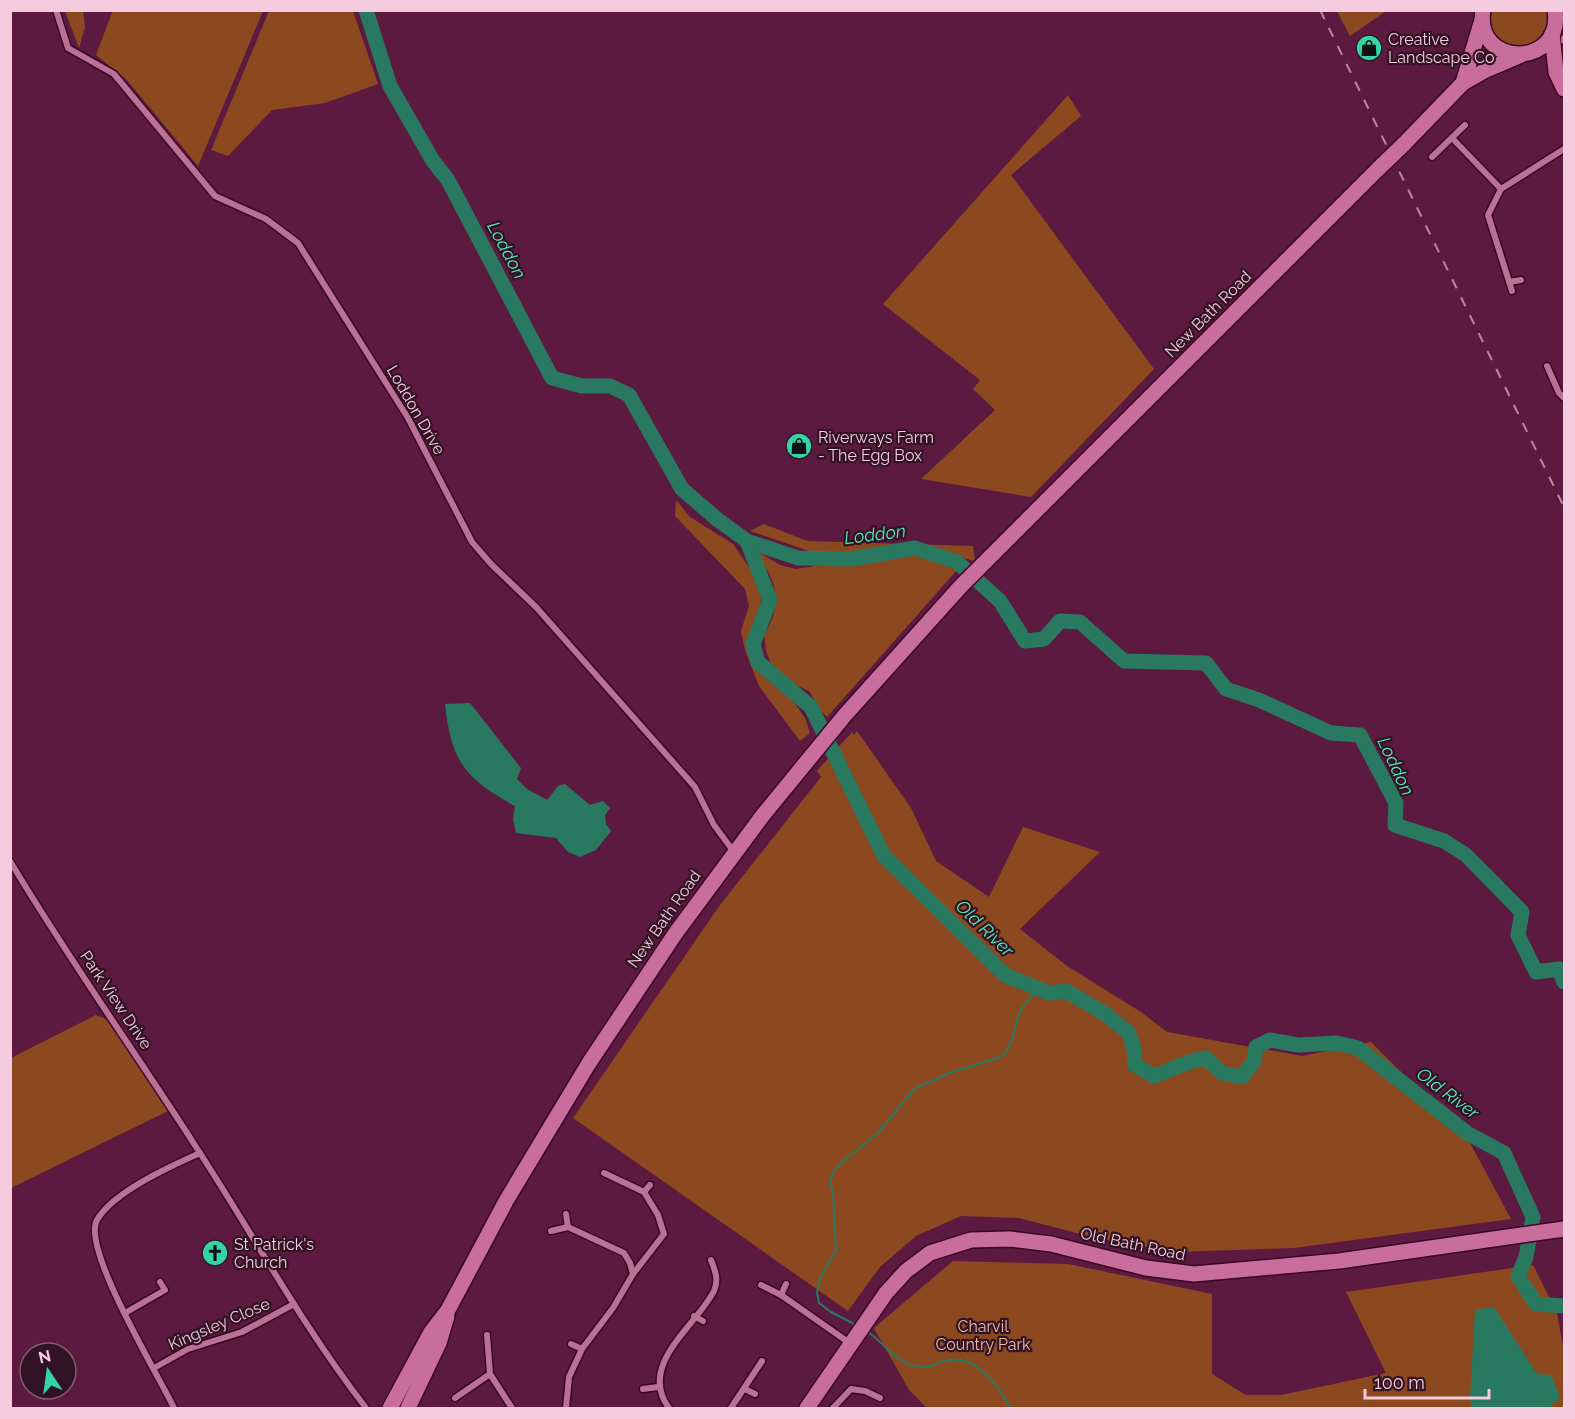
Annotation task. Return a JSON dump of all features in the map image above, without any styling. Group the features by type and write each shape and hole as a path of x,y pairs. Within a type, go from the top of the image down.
{"main road":[{"path":"1555,11 1560,37 1559,73 1564,89"},
{"path":"1483,15 1486,34 1493,44 1509,54 1526,54 1559,73"},
{"name":"New Bath Road","path":"1463,83 1483,15"},
{"name":"New Bath Road","path":"390,1408 431,1332 448,1310 506,1201 589,1063 675,934 734,853 845,715 961,586 1463,83 1560,37"},
{"name":"Old Bath Road","path":"807,1408 886,1293 906,1271 930,1253 971,1239 1010,1239 1051,1244 1146,1268 1194,1274 1339,1261 1401,1250 1482,1242 1564,1229"},
{"name":"New Bath Road","path":"408,1408 439,1343 448,1310"}],"street":[{"name":"Loddon Drive","path":"56,10 68,48 114,74 215,196 266,219 298,243 408,418 472,542 491,564 536,607 695,787 714,825 734,853"},
{"path":"1432,158 1466,125"},
{"path":"1452,138 1502,189"},
{"path":"1512,291 1488,215 1502,189 1564,149"},
{"path":"1509,282 1521,280"},
{"path":"1547,366 1559,393 1564,398"},
{"name":"Park View Drive","path":"10,861 44,918 200,1153 294,1304 366,1408"},
{"path":"174,1408 104,1271 95,1241 96,1222 105,1210 156,1173 200,1153"},
{"path":"566,1408 570,1377 582,1349 613,1308 633,1274 664,1234 658,1215 644,1192 604,1173"},
{"path":"644,1192 650,1185"},
{"path":"566,1214 568,1227"},
{"path":"551,1231 568,1227 624,1253 633,1274"},
{"path":"669,1408 658,1387 662,1369 674,1345 714,1290 717,1275 711,1260"},
{"path":"160,1282 169,1296"},
{"path":"781,1295 786,1284"},
{"path":"761,1285 855,1341"},
{"path":"125,1313 165,1290"},
{"name":"Kingsley Close","path":"154,1368 188,1349 242,1332 294,1304"},
{"path":"694,1316 703,1321"},
{"path":"487,1335 490,1374 512,1408"},
{"path":"571,1344 582,1349"},
{"path":"731,1408 762,1361"},
{"path":"455,1398 490,1374"},
{"path":"643,1389 658,1387"},
{"path":"745,1389 755,1394"},
{"path":"832,1408 851,1389 865,1391 880,1398"}],"green space":[{"path":"113,10 263,11 198,166 127,80 96,55"},
{"path":"65,11 83,11 85,27 79,48"},
{"path":"269,11 353,11 378,84 325,103 272,110 228,156 211,150"},
{"path":"1337,11 1386,11 1350,36"},
{"path":"1492,11 1548,11 1548,30 1541,40 1532,46 1521,48 1511,46 1495,33 1491,23"},
{"path":"1068,95 1081,116 1011,175 1154,369 1031,497 921,479 995,410 973,389 980,380 883,304"},
{"path":"676,500 690,517 733,544 758,580 762,597 751,644 755,663 762,675 794,702 805,718 810,733 800,741 759,686 745,650 741,631 749,606 745,589 675,516"},
{"path":"764,524 807,541 973,546 975,561 909,545 858,554 812,552 750,531"},
{"path":"914,551 955,565 957,570 827,717 809,691 776,676 766,651 764,634 776,604 774,585 759,557 760,553 780,565 796,569"},
{"path":"857,731 911,808 936,861 989,897 1023,827 1100,852 1020,929 1067,966 1141,1012 1167,1032 1302,1056 1371,1042 1468,1139 1511,1219 1294,1248 1175,1252 1096,1238 1019,1218 961,1216 916,1236 880,1267 848,1311 573,1118 720,905 821,777 817,771 852,732 854,735"},
{"path":"96,1015 110,1021 170,1110 11,1188 11,1058"},
{"name":"Charvil Country Park","path":"953,1261 1068,1264 1212,1294 1212,1374 1246,1395 1281,1395 1386,1373 1346,1292 1533,1265 1557,1313 1564,1351 1564,1408 927,1408 909,1390 874,1328"}],"shaded area":[{"path":"470,703 521,768 517,779 527,789 547,800 558,786 565,784 590,805 603,801 610,808 605,815 606,824 611,831 596,850 580,857 568,852 556,838 516,833 513,819 515,806 472,777 463,766 451,740 445,704"},
{"path":"1494,1307 1537,1374 1551,1375 1560,1397 1549,1408 1472,1408 1470,1399 1475,1310"}],"waterway":[{"name":"Loddon","path":"366,10 390,86 433,161 448,180 552,378 582,386 610,386 629,395 682,489 718,520 747,541 798,558 851,559 915,548 957,562 1000,601 1025,641 1044,639 1060,621 1080,622 1124,661 1206,663 1226,689 1259,700 1331,733 1360,735 1396,803 1395,825 1444,841 1466,855 1522,912 1518,935 1536,972 1559,969 1564,982"},
{"name":"Old River","path":"747,541 770,600 753,644 758,662 811,707 884,856 1005,975 1049,993 1066,991 1104,1013 1128,1032 1134,1048 1135,1065 1154,1076 1186,1063 1206,1058 1222,1073 1242,1077 1254,1061 1256,1047 1270,1040 1298,1045 1337,1043 1358,1048 1467,1133 1504,1153 1533,1217 1526,1257 1518,1276 1536,1304 1564,1306"},
{"path":"858,1326 819,1303 817,1292 821,1276 836,1251 833,1193 830,1181 833,1172 878,1133 914,1089 949,1073 1001,1057 1012,1040 1022,1008 1037,988"},
{"path":"868,1332 897,1358 912,1365 928,1367 948,1360 968,1362 986,1374 1010,1408"}],"railway":[{"path":"1320,10 1564,507"}],"place":[{"name":"Creative Landscape Co","path":"1369,48"},
{"name":"Riverways Farm - The Egg Box","path":"799,446"},
{"name":"St Patrick's Church","path":"215,1253"}]}
